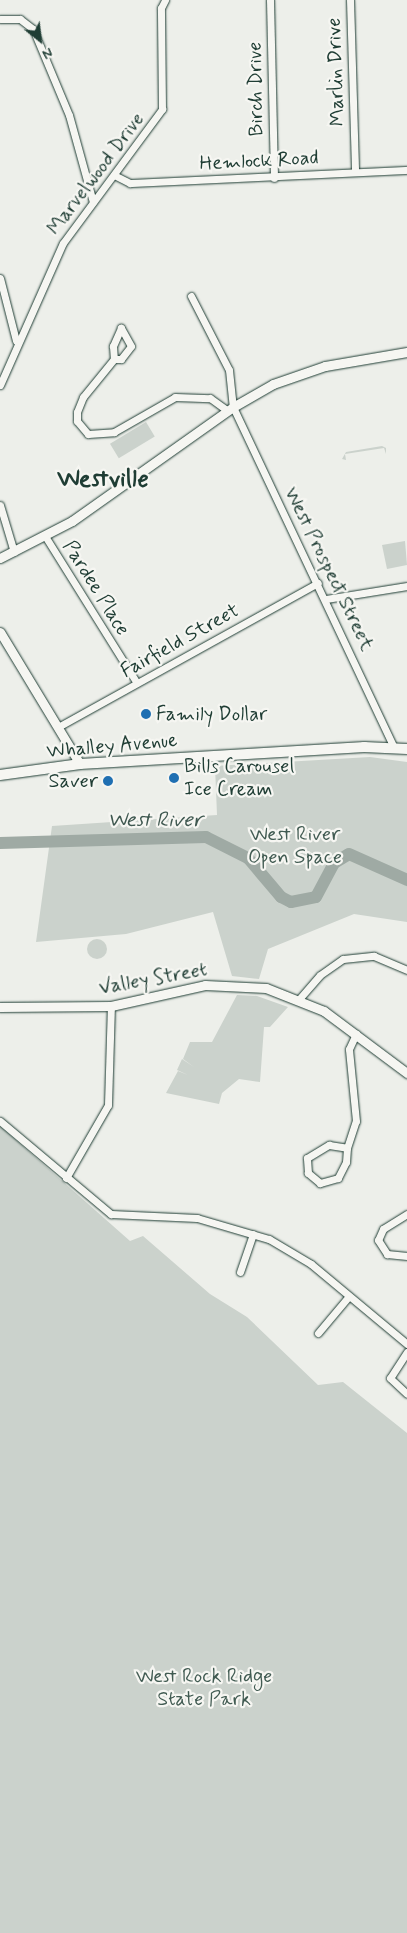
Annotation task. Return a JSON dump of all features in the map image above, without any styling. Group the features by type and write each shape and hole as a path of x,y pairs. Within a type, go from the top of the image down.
{"main road":[{"path":"0,558 45,536 230,409 296,375 407,352"},
{"path":"0,632 80,764"},
{"name":"Whalley Avenue","path":"0,775 80,764 394,746 407,749"},
{"name":"Valley Street","path":"0,1007 111,1006 205,985 251,986 300,998 356,1034 407,1073"}],"street":[{"name":"Birch Drive","path":"270,0 274,178"},
{"name":"Marlin Drive","path":"350,0 355,172"},
{"name":"Marvelwood Drive","path":"0,385 16,341 63,243 162,109 164,1"},
{"path":"0,19 20,18 33,30 69,115 92,202"},
{"name":"Hemlock Road","path":"114,175 130,183 274,178 407,170"},
{"path":"0,278 16,341"},
{"path":"191,296 229,370 230,409"},
{"path":"114,359 83,397 77,412 77,421 88,434 114,432 175,397 210,398 230,409"},
{"name":"West Prospect Street","path":"230,409 326,599 394,746"},
{"path":"0,505 14,552"},
{"name":"Pardee Place","path":"45,536 137,683"},
{"name":"Fairfield Street","path":"58,727 318,583"},
{"path":"326,599 407,586"},
{"path":"300,998 320,975 343,959 374,956 407,970"},
{"path":"66,1178 108,1105 111,1006"},
{"path":"347,1148 329,1144 311,1152 305,1166 312,1180 326,1184 338,1178 356,1121 349,1049 356,1034"},
{"path":"0,1121 110,1214 197,1218 254,1234 311,1264 407,1344"},
{"path":"407,1214 383,1229 378,1240 387,1254 407,1256"},
{"path":"240,1272 254,1234"},
{"path":"318,1333 349,1296"},
{"path":"407,1352 390,1378 407,1394"}],"green space":[{"path":"146,422 155,437 119,458 110,444"},
{"path":"382,446 386,448 386,454 384,448 345,454 346,460 342,459 346,452"},
{"path":"405,541 407,565 387,569 382,545"},
{"name":"West River Open Space","path":"370,757 407,762 407,922 354,914 268,949 259,979 232,976 213,912 126,934 36,942 52,826 217,815 215,766"},
{"path":"97,939 104,942 107,949 104,956 97,959 90,956 87,949 90,942"},
{"path":"237,995 257,996 288,1007 270,1027 264,1027 260,1082 239,1079 222,1093 219,1104 166,1093 178,1071 188,1075 177,1070 182,1059 194,1067 183,1059 190,1042 212,1042"},
{"name":"West Rock Ridge State Park","path":"0,1126 130,1241 143,1236 210,1294 247,1317 318,1385 343,1382 407,1433 407,1933 0,1933"}],"waterway":[{"name":"West River","path":"0,843 206,837 248,858 281,897 291,902 316,897 334,863 349,854 407,880"}],"place":[{"name":"Family Dollar","path":"146,714"},
{"name":"Bills Carousel Ice Cream","path":"174,778"},
{"name":"Saver","path":"108,781"}],"district":[{"name":"Westville","path":"103,480"}]}
